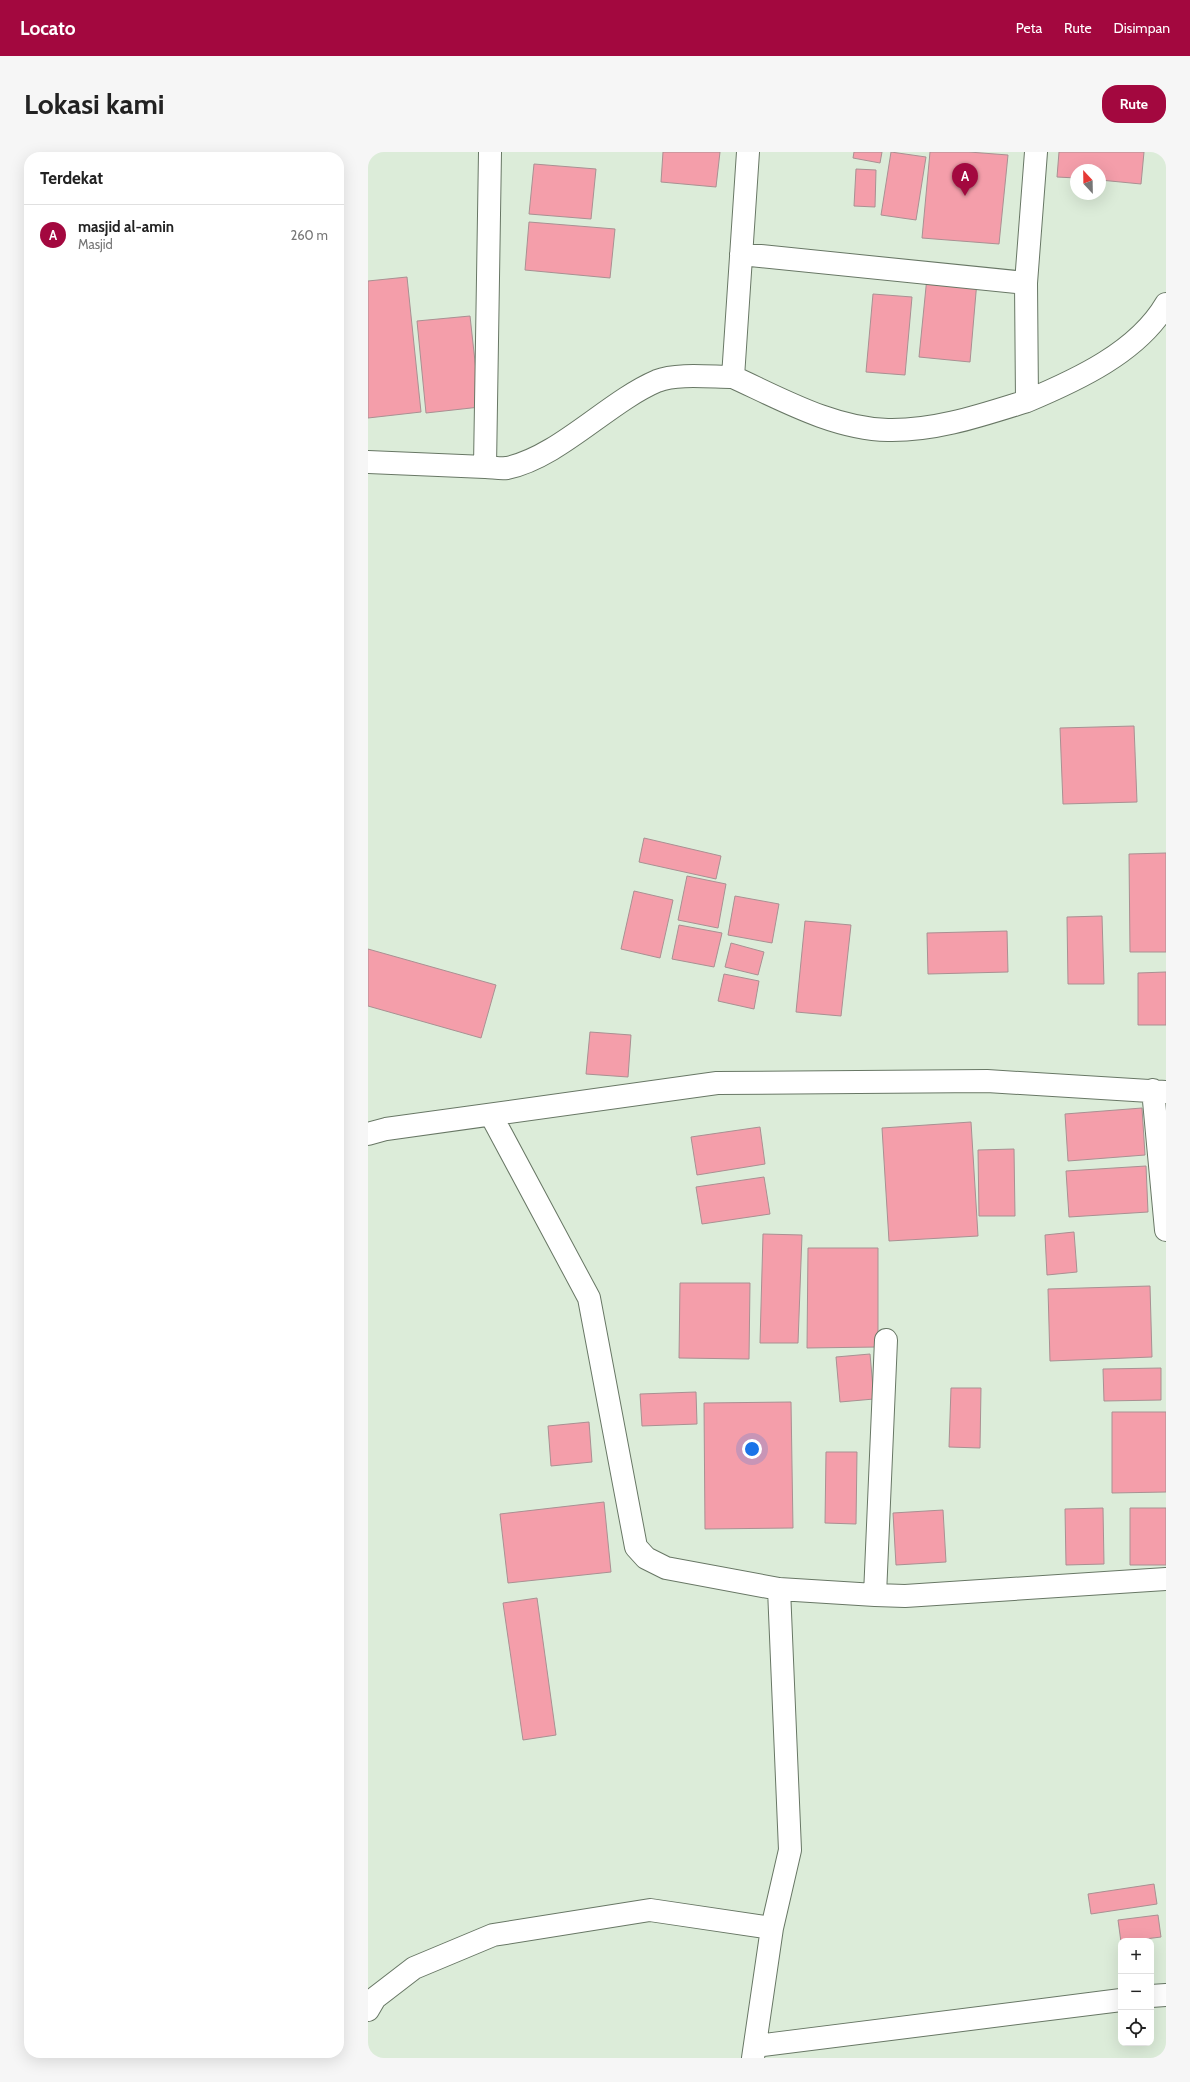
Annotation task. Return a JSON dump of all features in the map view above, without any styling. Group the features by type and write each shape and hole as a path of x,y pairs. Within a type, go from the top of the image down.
{"street":[{"path":"486,467 490,152"},
{"path":"733,377 748,152"},
{"path":"1028,401 1026,283 1036,152"},
{"path":"741,254 1026,283"},
{"path":"368,462 506,468 546,452 641,389 659,380 680,377 733,377 809,411 849,424 887,430 926,428 978,417 1028,401 1062,386 1099,366 1142,335 1166,304"},
{"path":"368,1134 386,1129 717,1083 987,1081 1159,1091 1166,1230"},
{"path":"491,1115 588,1298 636,1547 646,1558 666,1568 779,1589 875,1595 905,1596 1166,1579"},
{"path":"875,1595 886,1340"},
{"path":"779,1589 790,1850 772,1928 755,2052 1118,2000"},
{"path":"368,2010 375,1998 414,1968 493,1936 650,1910 772,1928"},
{"path":"1154,1996 1166,1994"}],"building":[{"path":"663,152 720,152 716,187 661,182"},
{"path":"854,152 882,152 880,163 853,158"},
{"path":"891,152 926,157 916,220 881,215"},
{"path":"930,152 969,152 1008,155 999,244 922,238"},
{"path":"1059,152 1144,152 1141,184 1106,181 1106,164 1070,164 1070,178 1057,177"},
{"path":"534,164 596,169 591,219 529,214"},
{"path":"856,169 876,170 875,207 854,206"},
{"path":"529,222 615,229 610,278 525,270"},
{"path":"407,277 421,412 368,418 368,281"},
{"path":"927,277 977,281 970,362 919,357"},
{"path":"873,294 912,297 905,375 866,372"},
{"path":"470,316 480,407 426,413 417,321"},
{"path":"1134,726 1137,802 1063,804 1060,728"},
{"path":"644,838 721,856 716,879 639,862"},
{"path":"1166,853 1166,952 1130,952 1129,854"},
{"path":"687,876 726,884 718,928 678,920"},
{"path":"634,891 673,900 660,958 621,949"},
{"path":"735,896 779,904 772,943 728,935"},
{"path":"1102,916 1104,984 1068,984 1067,917"},
{"path":"805,921 851,925 841,1016 796,1012"},
{"path":"679,925 722,933 714,967 672,959"},
{"path":"1007,931 1008,972 928,974 927,933"},
{"path":"731,943 764,952 758,975 725,967"},
{"path":"368,949 496,985 481,1038 368,1006"},
{"path":"1166,972 1166,1025 1138,1025 1138,973"},
{"path":"724,974 759,981 754,1009 718,1001"},
{"path":"590,1032 631,1035 628,1077 586,1074"},
{"path":"1142,1108 1145,1155 1068,1161 1065,1114"},
{"path":"971,1122 978,1236 889,1241 882,1128"},
{"path":"760,1127 765,1164 697,1175 691,1137"},
{"path":"1014,1149 1015,1216 979,1216 978,1150"},
{"path":"1146,1166 1148,1212 1069,1217 1066,1171"},
{"path":"764,1177 770,1214 702,1224 696,1187"},
{"path":"1074,1232 1077,1272 1047,1275 1045,1235"},
{"path":"763,1234 802,1235 798,1343 760,1343"},
{"path":"808,1248 878,1248 878,1347 807,1348"},
{"path":"680,1283 750,1283 749,1359 679,1358"},
{"path":"1150,1286 1152,1357 1050,1361 1048,1289"},
{"path":"870,1354 874,1399 840,1402 836,1357"},
{"path":"1161,1368 1161,1400 1104,1401 1103,1369"},
{"path":"951,1388 981,1388 980,1448 949,1447"},
{"path":"696,1392 697,1424 642,1426 640,1394"},
{"path":"791,1402 793,1528 705,1529 704,1403"},
{"path":"1112,1412 1166,1412 1166,1492 1112,1493"},
{"path":"589,1422 592,1462 551,1466 548,1426"},
{"path":"826,1452 857,1452 856,1524 825,1523"},
{"path":"604,1502 611,1572 508,1583 500,1514"},
{"path":"1103,1508 1104,1564 1066,1565 1065,1509"},
{"path":"1130,1508 1166,1508 1166,1565 1130,1565"},
{"path":"943,1510 946,1562 896,1565 893,1513"},
{"path":"537,1598 556,1735 523,1740 503,1603"},
{"path":"1154,1884 1157,1904 1091,1914 1088,1894"},
{"path":"1158,1915 1161,1937 1120,1938 1118,1920"}],"place":[{"name":"masjid al-amin","path":"965,196"}]}
